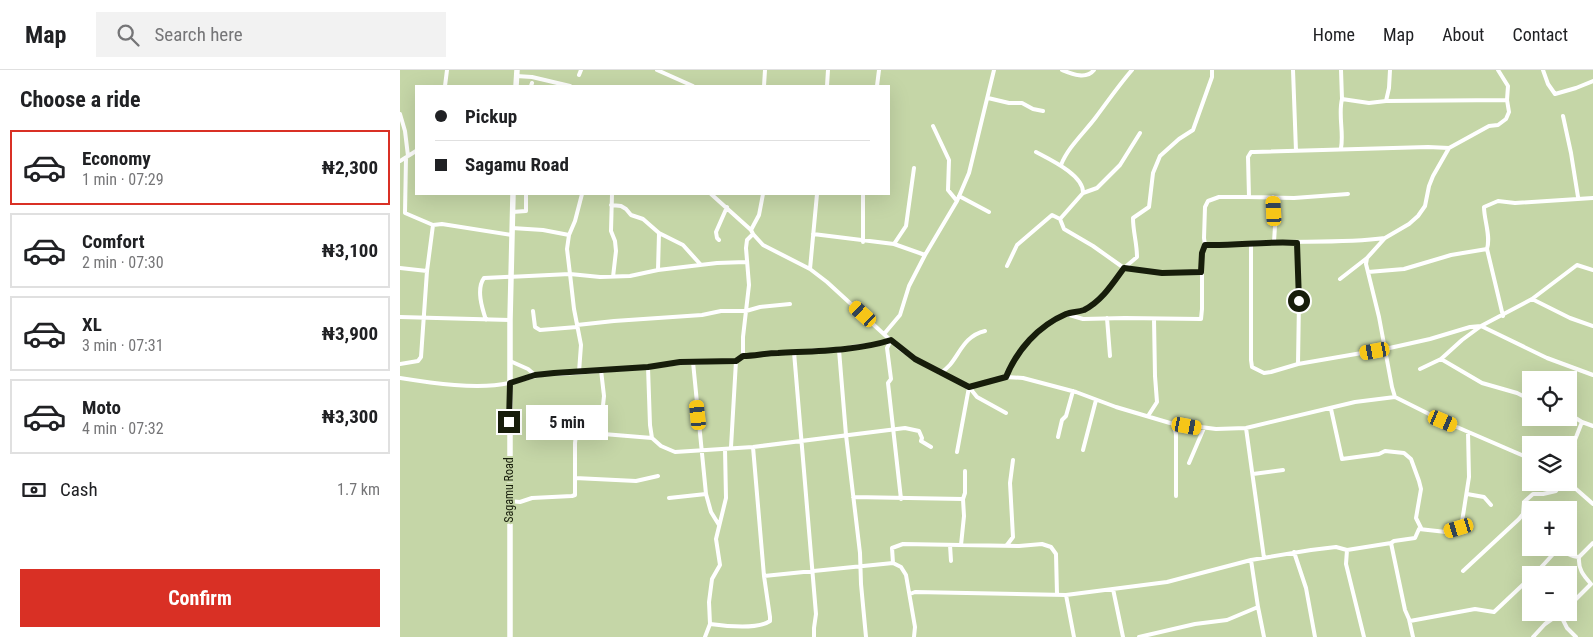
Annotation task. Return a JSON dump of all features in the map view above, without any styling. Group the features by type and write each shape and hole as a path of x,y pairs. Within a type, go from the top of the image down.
{"highway":[{"name":"Sagamu Road","path":"510,637 510,320 513,195"}],"street":[{"path":"445,85 447,70"},
{"path":"579,76 581,70"},
{"path":"658,70 691,85"},
{"path":"764,85 765,70"},
{"path":"827,85 828,70"},
{"path":"877,85 879,70"},
{"path":"884,334 900,315 909,286 924,255 959,196 968,173 994,70"},
{"path":"1062,70 1085,76 1094,70"},
{"path":"1060,165 1064,156 1132,70"},
{"path":"1006,377 1026,343 1038,332 1066,314 1084,310 1104,295 1124,268 1137,257 1133,218 1149,207 1154,173 1160,156 1178,139 1192,130 1212,77 1212,70"},
{"path":"1293,70 1296,151"},
{"path":"1340,148 1342,120 1340,110 1342,99 1341,70"},
{"path":"1386,101 1390,70"},
{"path":"1340,278 1367,258 1385,238 1408,224 1422,212 1429,186 1449,148 1489,126 1498,125 1506,119 1509,112 1507,100 1508,86 1498,70"},
{"path":"1543,70 1548,84 1555,94 1593,81"},
{"path":"517,73 566,85"},
{"path":"988,98 1008,103 1022,103 1043,111"},
{"path":"1342,99 1369,103 1386,101 1507,100"},
{"path":"400,114 405,131 407,157 402,214 433,225 442,224 512,232 543,230 569,235"},
{"path":"1563,116 1578,198"},
{"path":"933,126 949,160 948,190 956,201"},
{"path":"1060,219 1083,193 1097,188 1120,165 1140,133"},
{"path":"1249,197 1248,156 1251,152 1340,148 1366,150 1428,146 1449,148"},
{"path":"400,161 415,152"},
{"path":"1036,152 1060,165 1077,179 1083,188 1083,193"},
{"path":"894,244 906,226 914,168"},
{"path":"1066,314 1082,320 1107,318 1201,319 1202,253 1205,245 1204,207 1208,200 1219,197 1273,196 1294,198 1348,194"},
{"path":"512,212 526,212 526,195"},
{"path":"579,372 581,345 567,249 569,235 582,195"},
{"path":"611,195 611,231 616,251 614,277"},
{"path":"712,195 752,232 763,245 810,269 839,291 884,334 915,359 969,387 977,397 1006,413"},
{"path":"743,356 749,285 746,262 747,240 759,214 763,195"},
{"path":"810,269 817,195"},
{"path":"863,242 864,195"},
{"path":"959,196 989,212"},
{"path":"1273,196 1274,242"},
{"path":"1503,316 1487,249 1489,243 1484,218 1484,207 1498,201 1515,203 1593,198"},
{"path":"611,205 621,206 631,215 643,219 659,233 683,245 690,250 701,265"},
{"path":"719,240 716,232 726,207"},
{"path":"1007,266 1017,245 1052,215 1060,219 1064,229 1093,246 1124,268 1162,273 1201,272"},
{"path":"400,364 418,362 421,356 427,270 433,225"},
{"path":"658,270 659,233"},
{"path":"813,234 863,242 894,244 924,255"},
{"path":"1205,245 1363,241 1385,238"},
{"path":"1297,243 1299,301 1298,364"},
{"path":"1251,244 1252,367 1264,372 1298,364 1385,350 1430,340 1470,327 1481,326 1547,358 1593,375"},
{"path":"1368,272 1404,269 1451,255 1487,249"},
{"path":"1367,258 1368,272 1395,397"},
{"path":"486,320 481,304 482,280 570,274 585,277 630,276 658,270 746,262"},
{"path":"1420,369 1441,359 1481,326 1532,299 1577,265 1593,270"},
{"path":"400,268 427,270"},
{"path":"1532,299 1570,318 1593,326"},
{"path":"533,311 535,327 540,330 614,320 702,315 721,310 746,311 760,307 790,304"},
{"path":"400,317 510,320"},
{"path":"1107,318 1110,356"},
{"path":"1148,416 1157,402 1154,319"},
{"path":"940,373 949,366 959,350 973,335 985,331"},
{"path":"400,378 479,386 510,383 535,375 693,362 736,361 743,356 839,350 879,344 891,340"},
{"path":"891,340 887,348 891,379 888,383 901,499"},
{"path":"839,350 866,637"},
{"path":"794,352 816,614 814,637"},
{"path":"1441,359 1482,383 1522,396"},
{"path":"510,361 528,369 535,375"},
{"path":"731,447 736,361"},
{"path":"693,362 706,494 719,525"},
{"path":"648,367 648,405 652,438"},
{"path":"600,434 604,396 601,370"},
{"path":"969,387 1006,377 1023,378 1073,391 1096,400 1173,423 1204,428 1246,428 1367,400 1395,397 1522,455"},
{"path":"957,452 969,387"},
{"path":"1058,437 1073,391"},
{"path":"1083,450 1096,400"},
{"path":"1331,409 1342,459 1379,454 1385,451 1404,453 1411,459 1420,489 1416,518 1421,528"},
{"path":"1577,419 1593,426"},
{"path":"1576,436 1582,422"},
{"path":"1173,423 1176,434 1176,496"},
{"path":"509,501 520,502 532,498 575,495 576,435 579,432 652,438 670,451 702,451 731,447 753,447 904,428 919,430 922,438 921,441 931,447"},
{"path":"1189,462 1204,428"},
{"path":"1246,428 1264,558"},
{"path":"1421,528 1446,532 1459,528 1462,522 1469,477 1468,432"},
{"path":"710,624 740,627 768,622 770,617 764,576 753,447"},
{"path":"705,637 710,624 709,602 712,579 720,565 716,539 726,498 725,449"},
{"path":"1007,545 1013,538 1010,483 1012,460"},
{"path":"1252,474 1283,470"},
{"path":"960,545 964,516 965,471"},
{"path":"575,478 636,481 658,476"},
{"path":"1577,490 1593,504"},
{"path":"1525,501 1533,494 1556,491"},
{"path":"669,498 706,494"},
{"path":"1467,494 1484,497 1491,505"},
{"path":"853,497 901,499 947,497 963,499"},
{"path":"1463,571 1500,538 1522,515"},
{"path":"910,594 915,592 981,595 1066,595 1113,589 1167,582 1251,560 1294,552 1336,547 1347,550 1391,544 1394,541 1415,538 1421,528"},
{"path":"1577,599 1592,585 1580,571 1578,565 1579,557 1593,543"},
{"path":"893,562 892,548 903,544 1042,544 1054,550 1056,554 1056,594"},
{"path":"1391,544 1405,610 1410,621 1413,637"},
{"path":"950,545 951,561"},
{"path":"1347,550 1346,564 1364,637"},
{"path":"1294,552 1306,588 1315,637"},
{"path":"1541,566 1550,556"},
{"path":"1571,556 1579,557"},
{"path":"1251,560 1264,637"},
{"path":"764,576 893,562 904,571 910,594 915,627 914,637"},
{"path":"1410,621 1475,608 1494,612 1522,586"},
{"path":"1113,589 1124,637"},
{"path":"1066,595 1074,637"},
{"path":"1139,637 1195,624 1227,620 1258,607"},
{"path":"1533,637 1549,621"},
{"path":"1564,621 1566,628 1576,637"}],"route":[{"path":"509,422 510,383 535,375 648,367 680,362 736,361 743,356 843,350 891,340 915,359 969,387 1006,377 1020,351 1032,336 1066,314 1084,310 1104,295 1124,268 1162,273 1201,272 1202,250 1205,245 1297,243 1299,301"}]}
